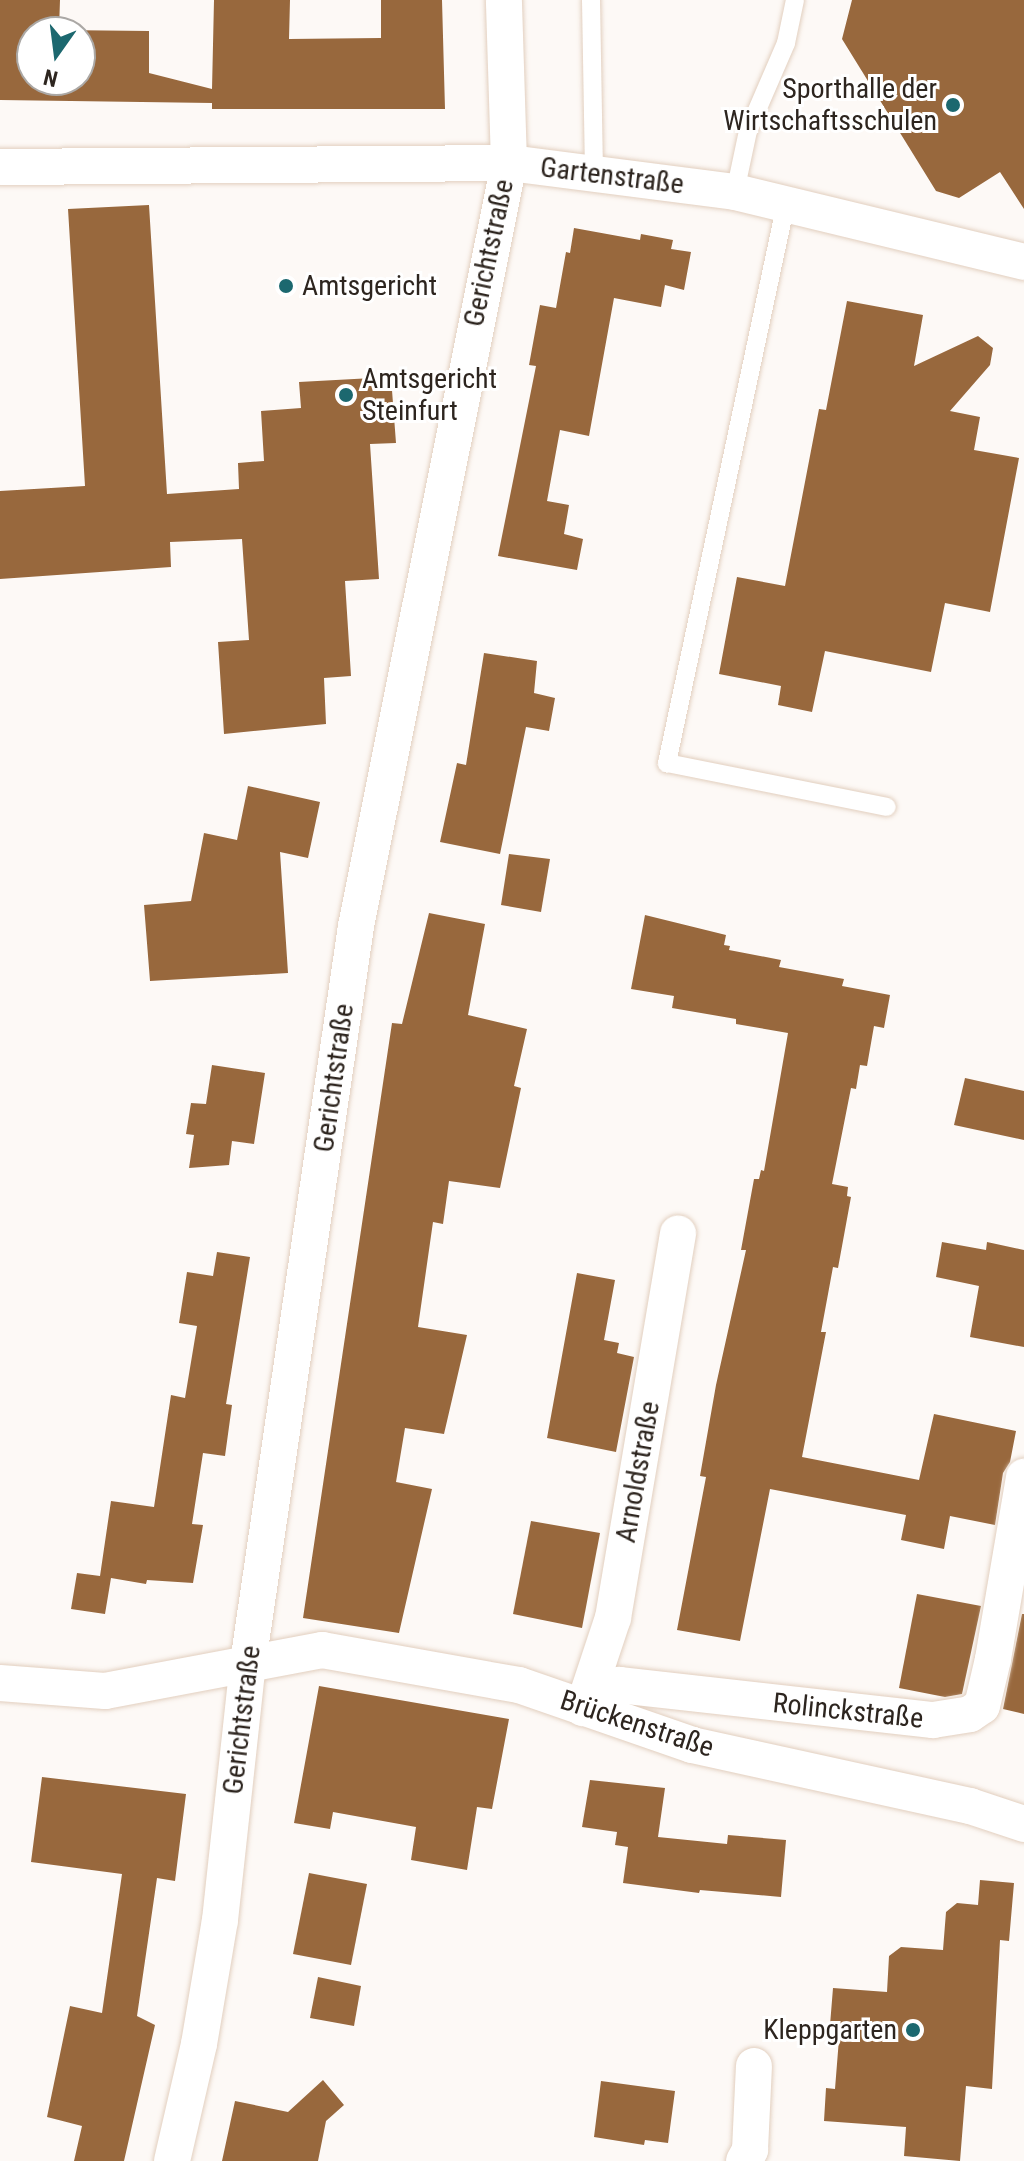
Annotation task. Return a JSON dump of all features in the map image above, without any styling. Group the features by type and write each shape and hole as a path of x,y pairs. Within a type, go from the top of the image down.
{"street":[{"name":"Gerichtstraße","path":"172,2161 199,2044 220,1920 248,1663 356,926 486,264 509,163 504,0"},
{"name":"Gartenstraße","path":"0,167 509,163 735,192 1024,262"},
{"name":"Arnoldstraße","path":"583,1708 613,1618 678,1233"},
{"name":"Rolinckstraße","path":"583,1708 619,1685 933,1720 970,1714 982,1706 993,1659 1024,1477"},
{"name":"Brückenstraße","path":"0,1683 105,1691 322,1650 519,1685 692,1745 970,1806 1024,1824"},
{"path":"744,2161 750,2150 754,2066"}],"lane":[{"path":"591,0 594,175"},
{"path":"735,192 748,131 786,43 795,0"},
{"path":"786,203 667,763 887,807"}],"building":[{"path":"0,0 60,0 59,16 16,16 16,96 96,96 96,30 149,31 149,73 212,89 214,0 290,0 289,39 381,38 381,0 442,0 445,109 212,109 212,103 0,100"},
{"name":"Sporthalle der Wirtschaftsschulen","path":"852,0 1024,0 1024,209 1000,172 959,198 936,191 842,39"},
{"name":"Amtsgericht Steinfurt","path":"149,205 167,494 239,489 238,463 264,461 261,411 301,408 299,382 391,377 396,443 370,444 379,579 345,581 351,676 324,678 326,724 224,734 218,642 249,640 242,539 170,542 171,567 0,579 0,491 85,486 68,209"},
{"path":"574,228 640,240 641,234 673,240 671,249 691,252 684,290 665,285 661,307 614,298 589,436 560,430 547,501 569,505 564,534 583,539 577,570 498,556 536,366 529,365 540,305 556,308 566,252 570,253"},
{"path":"847,301 923,315 914,366 978,336 993,348 990,365 950,411 980,417 974,450 1019,458 990,612 945,603 931,672 825,651 812,712 778,705 781,686 719,674 737,577 785,586 819,409 826,410"},
{"path":"484,653 537,661 534,693 555,698 549,731 526,727 500,854 440,842 457,763 466,765"},
{"path":"248,786 320,802 308,858 280,852 288,973 150,981 144,905 191,901 204,833 237,840"},
{"path":"509,854 550,859 541,912 501,905"},
{"path":"429,913 485,924 468,1015 527,1029 514,1086 521,1088 500,1188 449,1181 443,1224 433,1222 418,1327 467,1335 444,1434 405,1428 396,1482 432,1489 399,1633 303,1618 392,1023 402,1024"},
{"path":"645,915 726,935 724,945 730,946 729,950 781,960 779,967 844,979 842,986 890,995 884,1028 874,1026 867,1066 860,1065 856,1089 851,1088 832,1184 848,1187 847,1196 851,1197 838,1268 833,1267 821,1332 826,1332 802,1457 919,1480 934,1414 1016,1431 1010,1462 1003,1473 995,1525 950,1516 944,1549 901,1540 906,1515 770,1489 740,1641 677,1630 706,1477 700,1476 716,1385 746,1250 741,1250 754,1179 759,1179 761,1170 764,1171 788,1033 736,1024 736,1019 672,1008 674,996 631,989"},
{"path":"212,1065 265,1073 254,1144 232,1141 229,1165 189,1168 194,1135 186,1134 191,1103 206,1104"},
{"path":"965,1078 1024,1091 1024,1140 954,1125"},
{"path":"942,1242 986,1250 987,1242 1024,1250 1024,1347 970,1337 979,1286 936,1277"},
{"path":"217,1252 250,1257 226,1404 232,1405 225,1456 203,1453 192,1524 203,1525 193,1583 147,1580 146,1584 111,1578 105,1614 71,1609 77,1573 100,1576 111,1501 154,1507 171,1395 185,1398 197,1326 179,1323 187,1272 213,1276"},
{"path":"577,1273 615,1280 604,1340 619,1343 617,1353 634,1357 616,1452 547,1438"},
{"path":"531,1521 600,1533 582,1628 513,1614"},
{"path":"917,1594 981,1606 962,1694 945,1697 899,1688"},
{"path":"1024,1614 1024,1714 1003,1709"},
{"path":"319,1686 509,1719 492,1809 477,1807 467,1870 411,1860 416,1827 333,1812 330,1829 294,1823"},
{"path":"42,1777 186,1794 175,1881 157,1878 137,2016 155,2025 124,2161 74,2161 82,2126 47,2117 70,2006 102,2013 122,1874 31,1862"},
{"path":"590,1780 665,1788 658,1837 727,1844 728,1835 786,1840 781,1897 700,1890 699,1893 623,1883 628,1847 615,1845 617,1832 582,1827"},
{"path":"309,1873 367,1884 351,1965 293,1954"},
{"name":"Kleppgarten","path":"980,1880 1014,1883 1009,1941 1000,1940 992,2089 966,2086 960,2161 904,2156 906,2127 824,2121 826,2088 835,2089 840,2026 830,2025 833,1988 887,1992 889,1956 901,1947 943,1950 946,1912 957,1903 978,1905"},
{"path":"318,1977 361,1986 354,2026 310,2018"},
{"path":"323,2080 344,2105 326,2121 318,2161 222,2161 235,2101 288,2112"},
{"path":"601,2081 675,2091 668,2143 645,2140 644,2145 594,2137"}],"place":[{"name":"Sporthalle der Wirtschaftsschulen","path":"953,105"},
{"name":"Amtsgericht","path":"286,286"},
{"name":"Amtsgericht Steinfurt","path":"346,395"},
{"name":"Kleppgarten","path":"913,2030"}]}
